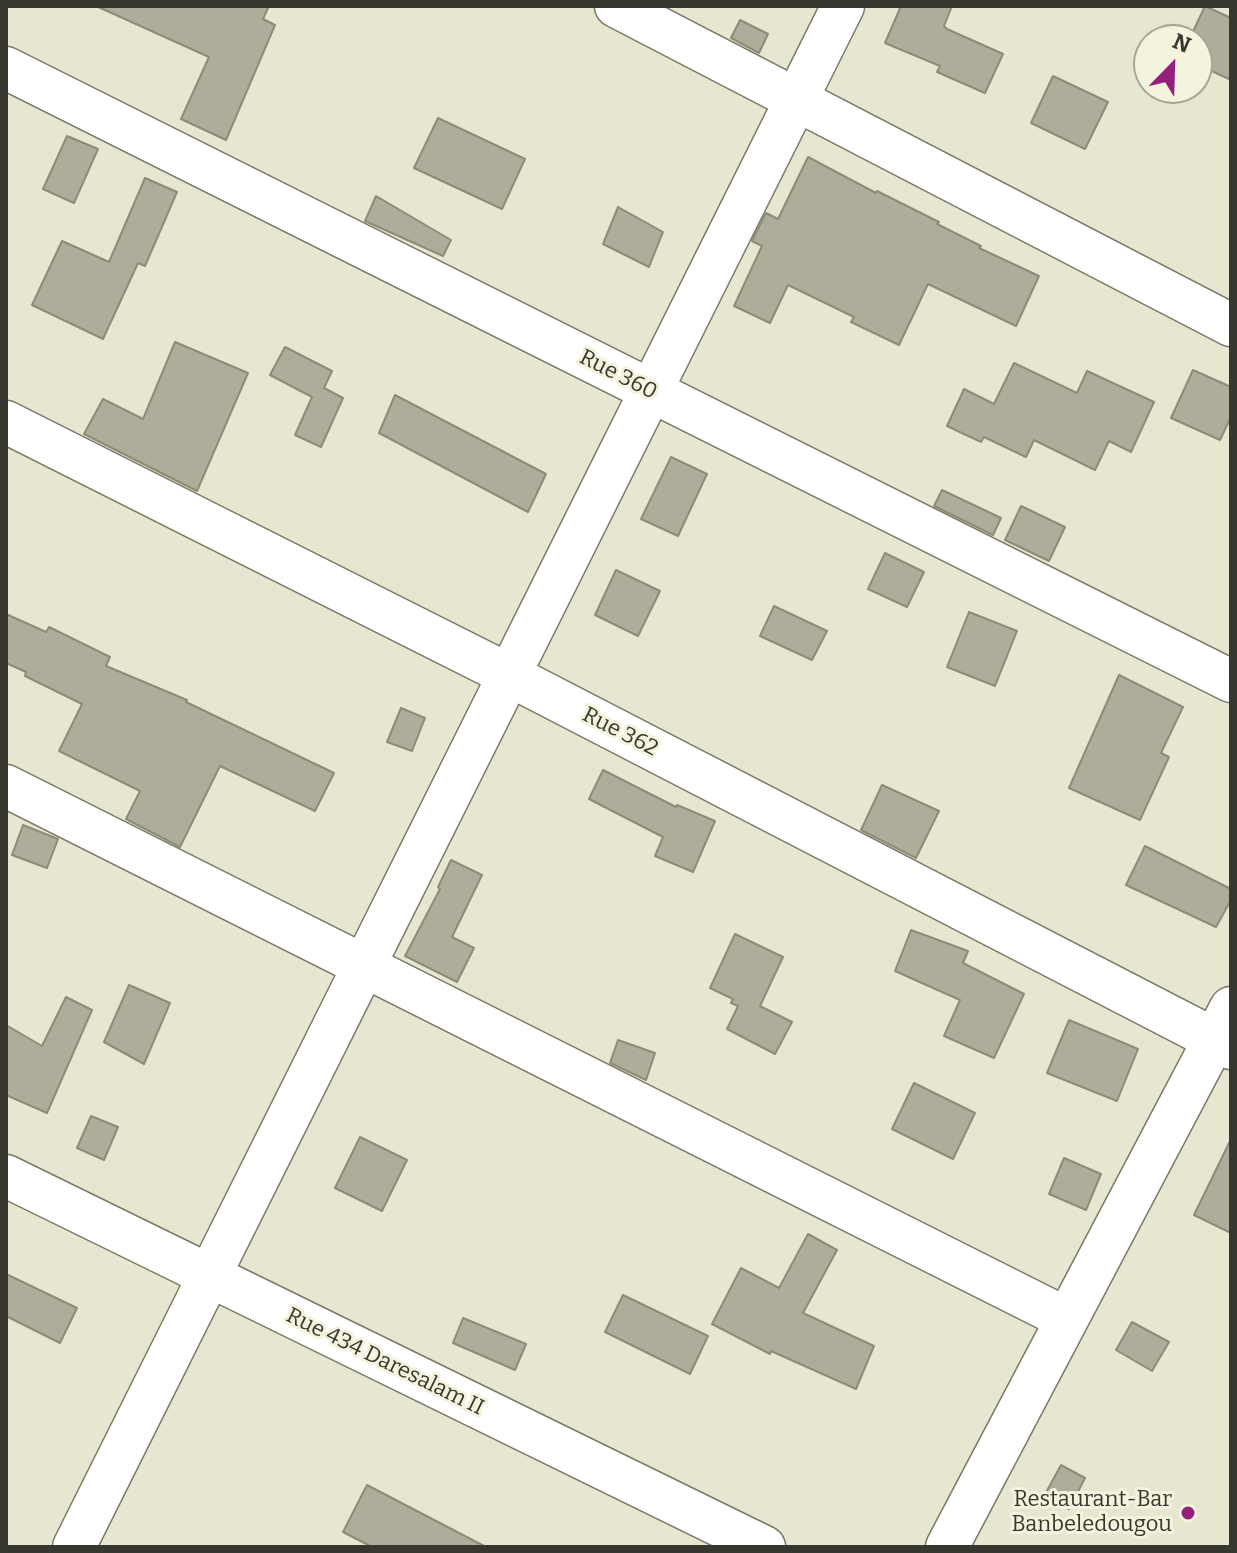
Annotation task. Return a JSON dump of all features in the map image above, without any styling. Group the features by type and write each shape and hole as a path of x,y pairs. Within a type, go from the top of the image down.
{"street":[{"path":"616,6 1231,325"},
{"path":"74,1547 843,6"},
{"name":"Rue 360","path":"6,68 1231,681"},
{"name":"Rue 362","path":"6,422 1225,1032"},
{"path":"6,786 1067,1319"},
{"path":"947,1547 1067,1319 1225,1032"},
{"name":"Rue 434 Daresalam II","path":"6,1176 764,1547"}],"building":[{"path":"96,6 269,6 263,19 275,25 226,140 181,119 209,57"},
{"path":"901,6 952,6 944,26 947,29 1003,54 985,93 937,72 940,66 885,43"},
{"path":"1205,6 1231,18 1231,80 1213,72 1213,24 1197,24"},
{"path":"740,20 768,34 759,53 731,38"},
{"path":"1053,76 1108,102 1085,149 1031,123"},
{"path":"438,118 525,159 502,209 414,168"},
{"path":"67,136 98,149 74,203 43,189"},
{"path":"808,157 939,222 937,224 981,246 979,248 1039,276 1016,326 928,284 899,345 851,322 854,317 788,285 770,323 734,306 762,246 752,241 766,213 778,219"},
{"path":"145,178 177,192 145,266 138,263 103,339 32,305 62,241 109,262"},
{"path":"376,196 451,240 443,256 365,221"},
{"path":"618,207 663,232 649,267 603,244"},
{"path":"175,342 248,373 197,491 84,434 103,399 143,419"},
{"path":"285,347 332,371 324,388 343,398 321,447 295,435 312,397 270,375"},
{"path":"1014,363 1077,393 1087,371 1154,402 1131,452 1109,441 1095,470 1034,440 1026,457 984,437 981,442 947,426 964,389 994,404"},
{"path":"1193,370 1231,387 1231,417 1220,440 1171,418"},
{"path":"395,395 546,474 528,512 379,433"},
{"path":"671,457 707,474 678,536 641,519"},
{"path":"942,490 1001,518 993,535 934,506"},
{"path":"1021,506 1065,527 1049,561 1005,540"},
{"path":"885,553 924,572 907,607 868,589"},
{"path":"616,570 660,591 638,636 595,615"},
{"path":"774,606 827,631 812,660 760,636"},
{"path":"969,612 1017,631 995,686 947,667"},
{"path":"6,614 46,632 49,627 110,657 106,666 187,700 334,773 315,811 220,766 180,847 126,819 140,791 59,751 82,704 25,676 26,672 6,663"},
{"path":"1119,675 1183,707 1161,753 1169,757 1140,820 1069,788"},
{"path":"401,708 425,718 412,751 387,742"},
{"path":"603,770 676,807 715,821 693,872 655,856 663,837 589,799"},
{"path":"882,785 939,811 916,858 861,830"},
{"path":"23,825 58,839 47,868 12,855"},
{"path":"1145,846 1231,889 1231,900 1216,927 1126,885"},
{"path":"451,860 482,875 452,937 474,948 457,982 405,956 440,889 438,887"},
{"path":"911,930 968,951 963,963 1024,994 994,1058 944,1036 960,1000 895,971"},
{"path":"735,934 783,957 760,1006 792,1022 775,1054 727,1029 738,1006 731,1003 733,999 710,988"},
{"path":"129,985 170,1003 144,1064 104,1042"},
{"path":"66,997 92,1010 47,1113 6,1095 6,1025 42,1046"},
{"path":"1069,1020 1138,1049 1117,1101 1047,1073"},
{"path":"618,1040 655,1053 646,1080 610,1063"},
{"path":"914,1083 975,1113 953,1159 892,1129"},
{"path":"91,1116 118,1127 104,1160 77,1148"},
{"path":"360,1137 407,1160 382,1211 335,1188"},
{"path":"1231,1139 1231,1233 1194,1215"},
{"path":"1064,1158 1101,1174 1086,1210 1049,1194"},
{"path":"808,1234 837,1250 803,1313 874,1346 856,1389 771,1351 770,1354 712,1324 741,1268 779,1288"},
{"path":"6,1274 77,1308 60,1343 6,1316"},
{"path":"623,1295 708,1336 690,1374 605,1332"},
{"path":"463,1318 526,1344 515,1370 453,1343"},
{"path":"1132,1322 1169,1342 1152,1371 1116,1350"},
{"path":"1061,1465 1085,1478 1069,1509 1044,1496"},
{"path":"367,1485 486,1547 372,1547 343,1532"}],"place":[{"name":"Restaurant-Bar Banbeledougou","path":"1188,1513"}]}
